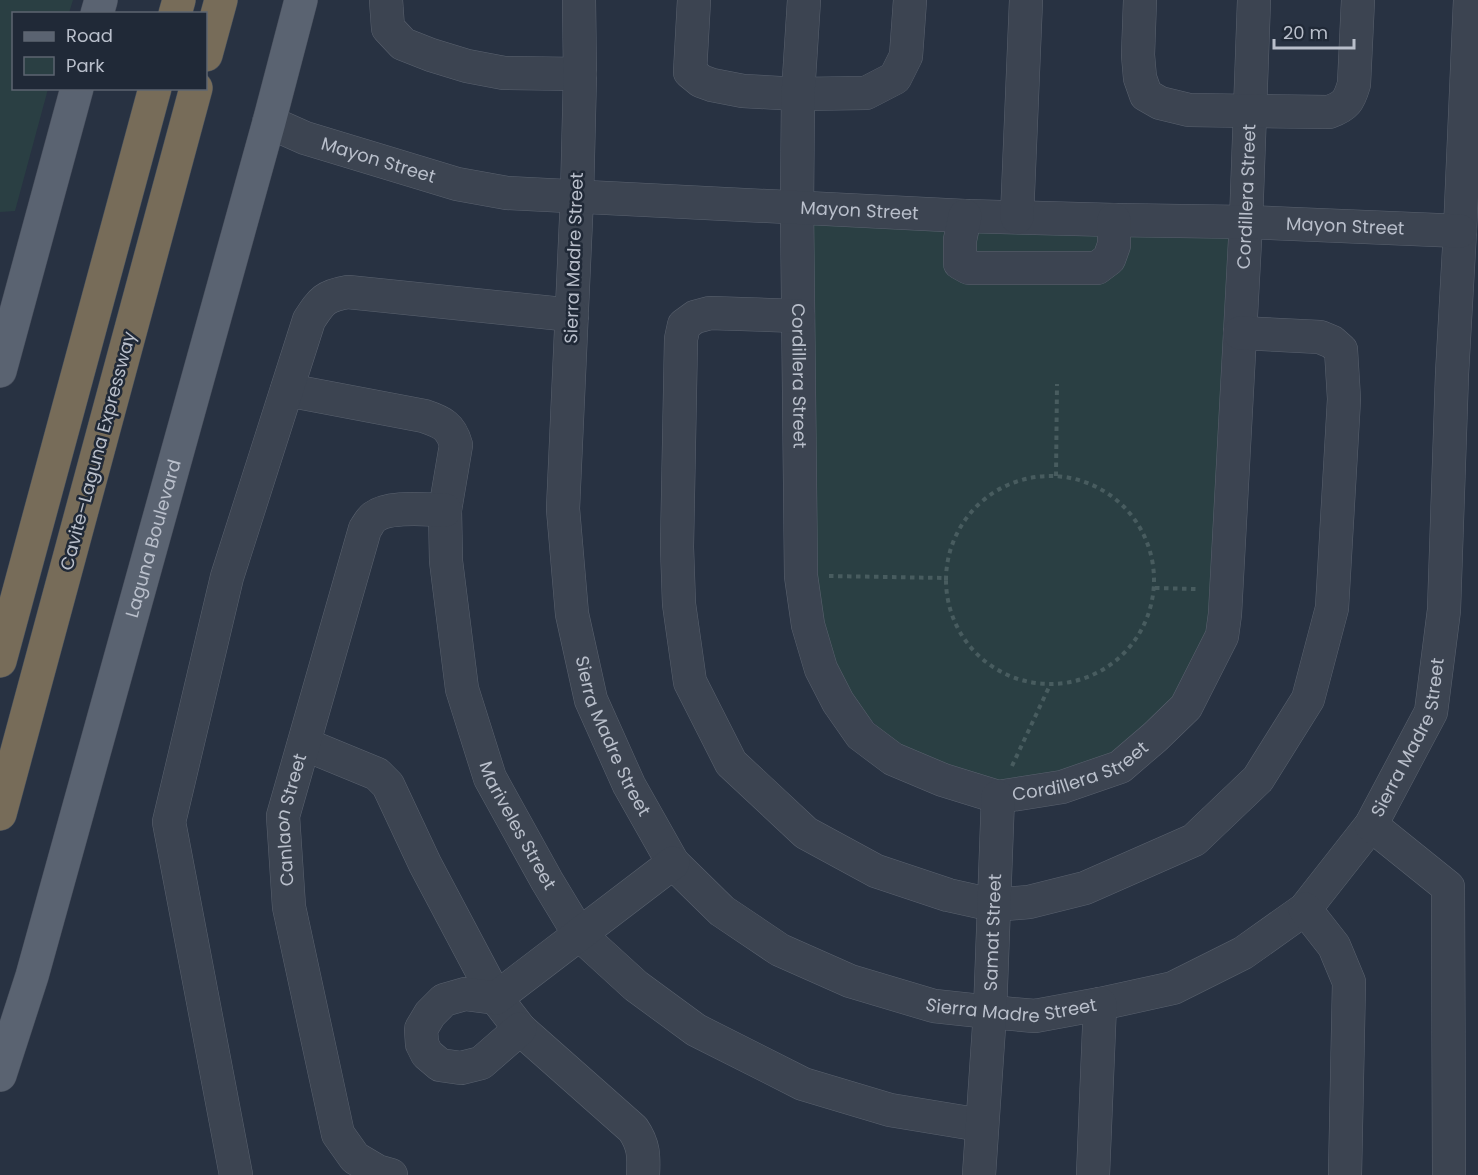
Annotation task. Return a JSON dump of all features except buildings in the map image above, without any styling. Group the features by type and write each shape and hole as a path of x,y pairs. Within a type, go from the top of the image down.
{"highway":[{"path":"207,51 220,0"},
{"path":"0,661 154,90"},
{"name":"Cavite–Laguna Expressway","path":"0,814 195,90"}],"main road":[{"name":"Laguna Boulevard","path":"0,1075 36,965 301,0"},
{"path":"0,371 76,90"}],"street":[{"path":"386,0 388,28 403,44 431,55 467,66 504,73 580,74"},
{"name":"Sierra Madre Street","path":"579,0 577,197 563,509 572,614 591,700 629,785 673,863 722,911 780,950 850,981 934,1006 1035,1016 1173,988 1243,953 1305,909 1371,825 1431,712 1444,610 1452,374 1470,0"},
{"path":"694,0 690,72 701,81 730,89 798,94 866,93 895,78 906,57 910,0"},
{"name":"Cordillera Street","path":"804,0 798,94 797,208 801,576 808,625 821,669 838,702 861,735 893,759 943,780 998,797 1062,787 1120,767 1186,707 1222,636 1227,589 1246,222 1254,0"},
{"path":"1017,218 1026,0"},
{"path":"1140,0 1138,55 1140,78 1146,94 1160,103 1189,110 1250,111 1329,111 1342,108 1354,84 1358,0"},
{"name":"Mayon Street","path":"269,122 305,138 457,184 507,193 965,216 1246,222 1460,231"},
{"path":"965,216 960,240 960,263 969,268 1097,268 1109,259 1113,245 1114,220"},
{"path":"236,1175 169,822 227,577 309,320 320,303 332,295 348,292 572,315"},
{"path":"798,316 710,313 695,317 684,325 681,339 677,547 679,604 690,682 731,763 806,833 876,871 948,895 993,905 1029,902 1084,888 1194,840 1258,779 1308,699 1332,608 1344,399 1341,350 1332,342 1320,337 1240,333"},
{"name":"Mariveles Street","path":"287,390 424,416 447,426 454,435 456,445 445,510 446,561 462,688 490,778 547,881 579,933 636,986 696,1030 804,1084 890,1110 981,1125"},
{"name":"Canlaon Street","path":"391,1175 378,1171 355,1158 338,1134 289,907 284,816 365,529 372,519 381,513 406,510 445,510"},
{"path":"304,744 377,774 388,785 425,864 496,998 520,1029 633,1129 641,1141 644,1156 643,1175"},
{"name":"Samat Street","path":"979,1175 990,1012 998,797"},
{"path":"1371,825 1448,887 1449,1175"},
{"path":"520,1029 481,1063 461,1068 440,1065 427,1054 422,1044 421,1029 430,1014 444,1000 465,994 496,998 673,863"},
{"path":"1305,909 1334,946 1349,982 1345,1175"},
{"path":"1093,1175 1100,1004"}],"path":[{"path":"1056,476 1057,384"},
{"path":"1056,476 1089,483 1118,500 1139,525 1152,555 1155,588 1145,626 1122,657 1088,678 1050,685 1017,679 988,664 965,640 950,611 945,578 949,550 961,525 979,503 1002,487 1028,478 1056,476"},
{"path":"801,576 945,578"},
{"path":"1155,588 1227,589"},
{"path":"998,797 1050,685"}],"green space":[{"path":"0,0 73,0 69,12 12,12 12,90 48,90 15,211 0,212"},
{"path":"808,218 1238,233 1217,631 1182,703 1094,769 986,782 894,743 852,701 819,621"}]}
